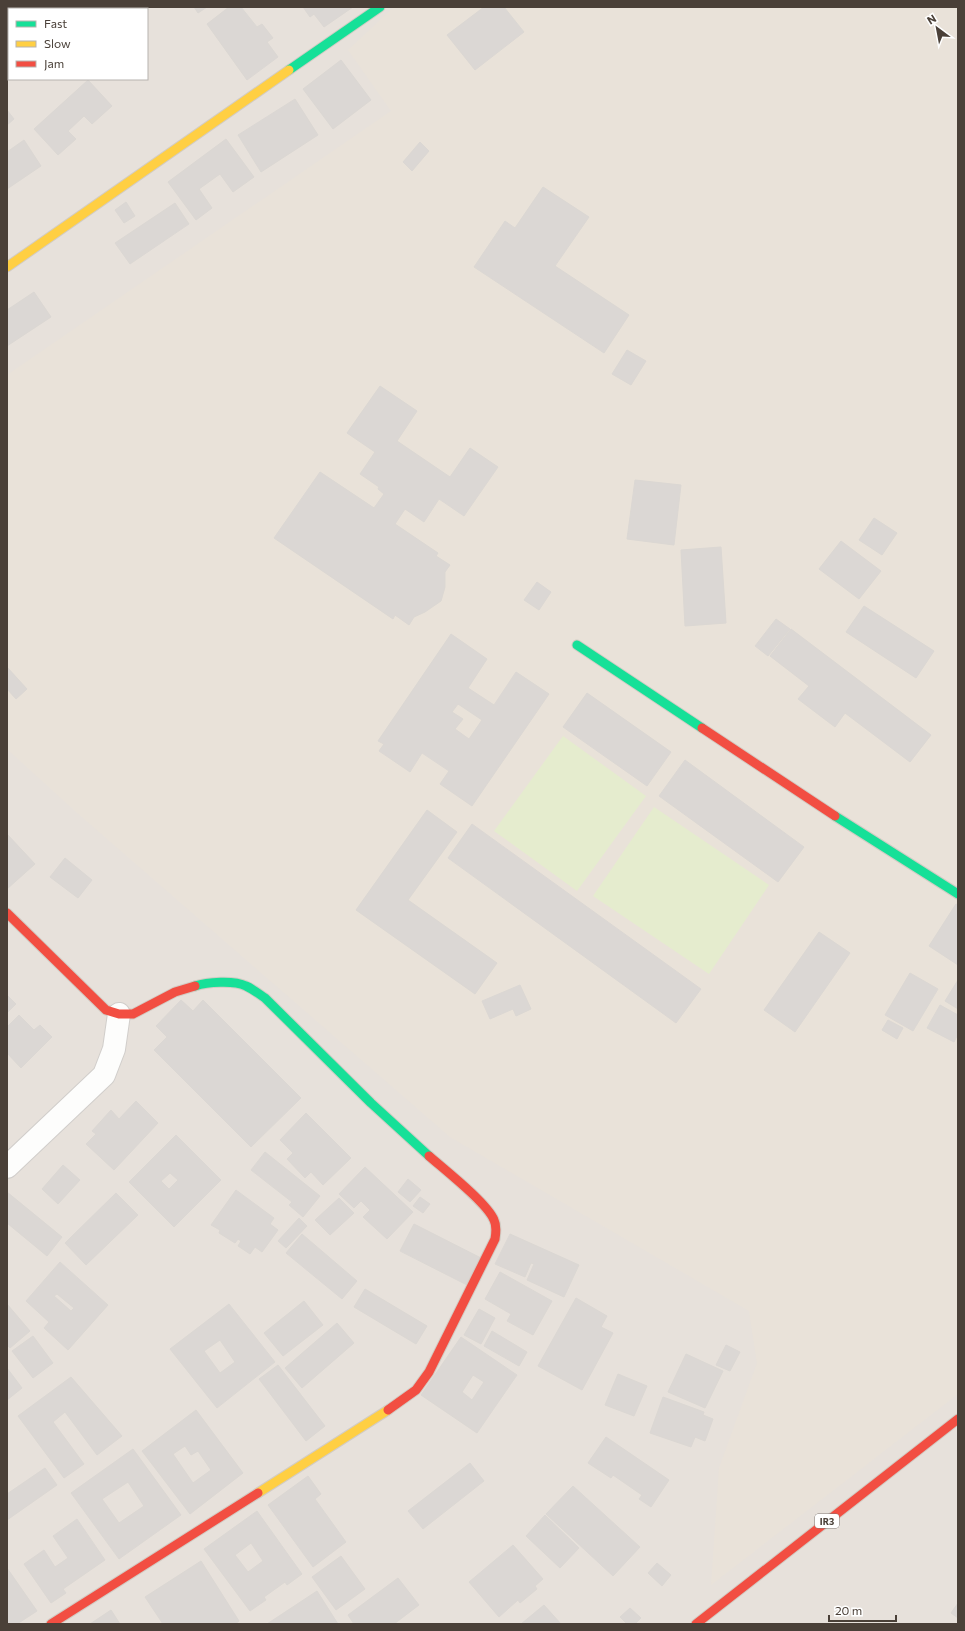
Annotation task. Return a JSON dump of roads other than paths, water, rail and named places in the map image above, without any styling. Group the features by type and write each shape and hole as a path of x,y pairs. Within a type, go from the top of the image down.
{"street":[{"path":"7,267 380,7"},
{"path":"577,645 884,848 958,894"},
{"path":"7,912 106,1010 119,1014 133,1014 175,992 204,983 230,983 245,985 265,998 371,1103 487,1209 495,1220 497,1229 495,1239 429,1372 416,1390 402,1401 51,1624"},
{"path":"7,1167 104,1075 114,1049 119,1014"},
{"name":"IR3","path":"696,1624 958,1419"}]}
